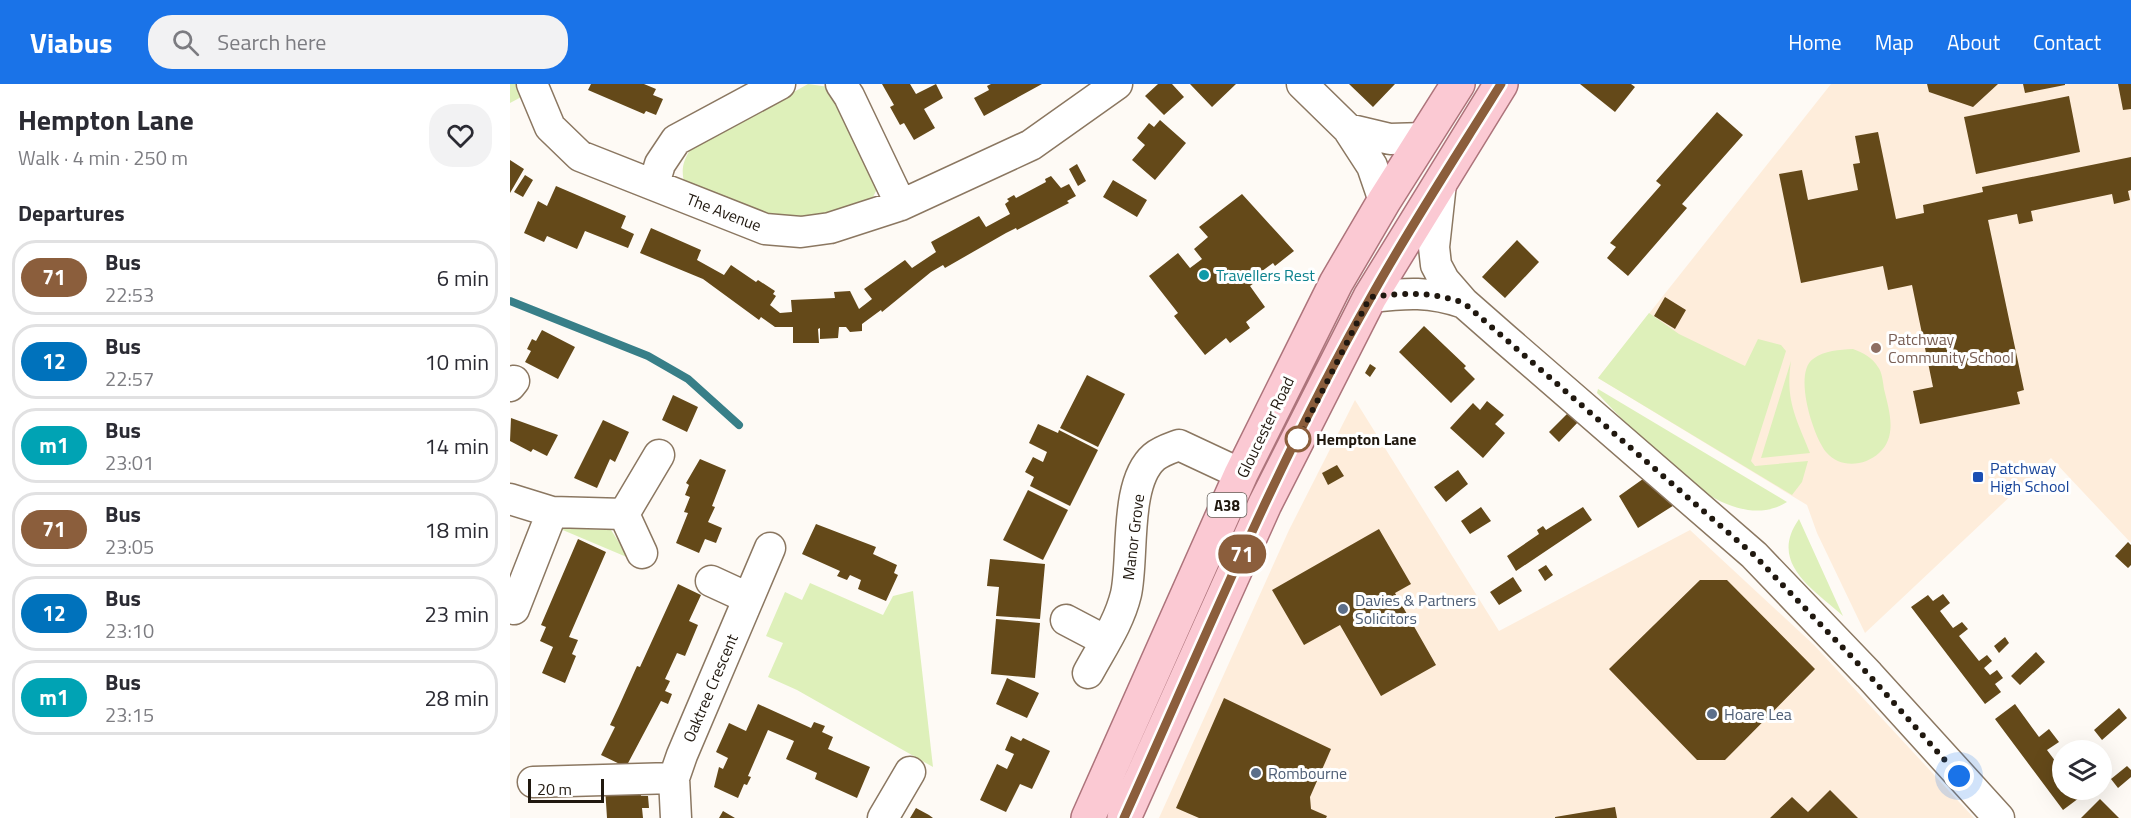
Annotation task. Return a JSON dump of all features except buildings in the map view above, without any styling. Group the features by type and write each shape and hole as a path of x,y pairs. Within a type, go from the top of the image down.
{"main road":[{"name":"Gloucester Road","path":"1088,818 1241,474 1336,283 1384,201 1458,84"},
{"name":"Gloucester Road","path":"1124,818 1265,504 1370,297 1501,84"}],"street":[{"name":"The Avenue","path":"532,84 550,127 580,156 765,229 783,232 830,228 901,205 1031,145 1101,89"},
{"path":"654,184 660,164 676,140 780,84"},
{"path":"841,84 849,96 901,205"},
{"path":"1302,84 1348,129 1372,166 1384,201"},
{"path":"1348,129 1390,139 1425,138"},
{"path":"1441,183 1434,247 1436,265 1444,280 1464,303 1754,555 1869,675 1998,818"},
{"path":"1370,297 1406,293 1438,294 1464,303"},
{"name":"Manor Grove","path":"1088,672 1116,623 1126,592 1130,528 1143,474 1154,457 1179,445 1241,474"},
{"path":"624,514 659,455"},
{"path":"510,499 552,512 624,514"},
{"path":"510,608 514,609 552,512"},
{"path":"624,514 642,553"},
{"name":"Oaktree Crescent","path":"676,818 674,778 770,548"},
{"path":"711,581 748,598"},
{"path":"1066,620 1106,641"},
{"path":"883,818 910,772"},
{"path":"533,782 674,778"}],"shaded area":[{"name":"Patchway Community School","path":"1831,84 2131,84 2131,543 2051,458 1865,633 1817,533 1807,505 1598,378"},
{"path":"1355,400 1499,631 1690,530 1814,645 1974,818 1159,818 1289,530"}],"green space":[{"path":"510,84 523,84 525,95 510,103"},
{"path":"808,84 829,87 877,189 870,203 799,222 765,218 685,186 683,167 690,150"},
{"path":"1649,313 1679,334 1745,366 1758,339 1781,345 1786,351 1751,461 1755,466 1808,461 1802,482 1792,495 1598,378"},
{"path":"1853,349 1870,358 1879,369 1890,414 1890,431 1885,446 1879,453 1867,461 1852,464 1838,461 1826,452 1821,444 1807,405 1805,377 1807,366 1818,356 1832,351"},
{"path":"1791,361 1789,387 1793,408 1810,453 1761,458"},
{"path":"1598,389 1787,502 1762,510 1736,507 1709,495 1683,477 1658,455 1597,393"},
{"path":"1799,519 1843,616 1808,585 1791,562 1789,549 1791,535"},
{"path":"558,528 611,530 629,558"},
{"path":"810,583 883,615 893,596 913,591 933,767 797,690 768,677 783,643 766,636 785,592 802,600"}],"waterway":[{"path":"510,301 648,356 688,379 739,425"}],"bus line":[{"name":"71","path":"1124,818 1265,504 1370,297 1501,84"}],"place":[{"name":"Travellers Rest","path":"1204,275"},
{"name":"Patchway Community School","path":"1876,348"},
{"name":"Hempton Lane","path":"1298,439"},
{"name":"Patchway High School","path":"1978,477"},
{"name":"Davies & Partners Solicitors","path":"1343,609"},
{"name":"Hoare Lea","path":"1712,714"},
{"name":"Rombourne","path":"1256,773"}],"route":[{"path":"1298,439 1370,297 1406,293 1438,294 1464,303 1754,555 1869,675 1959,776"}]}
